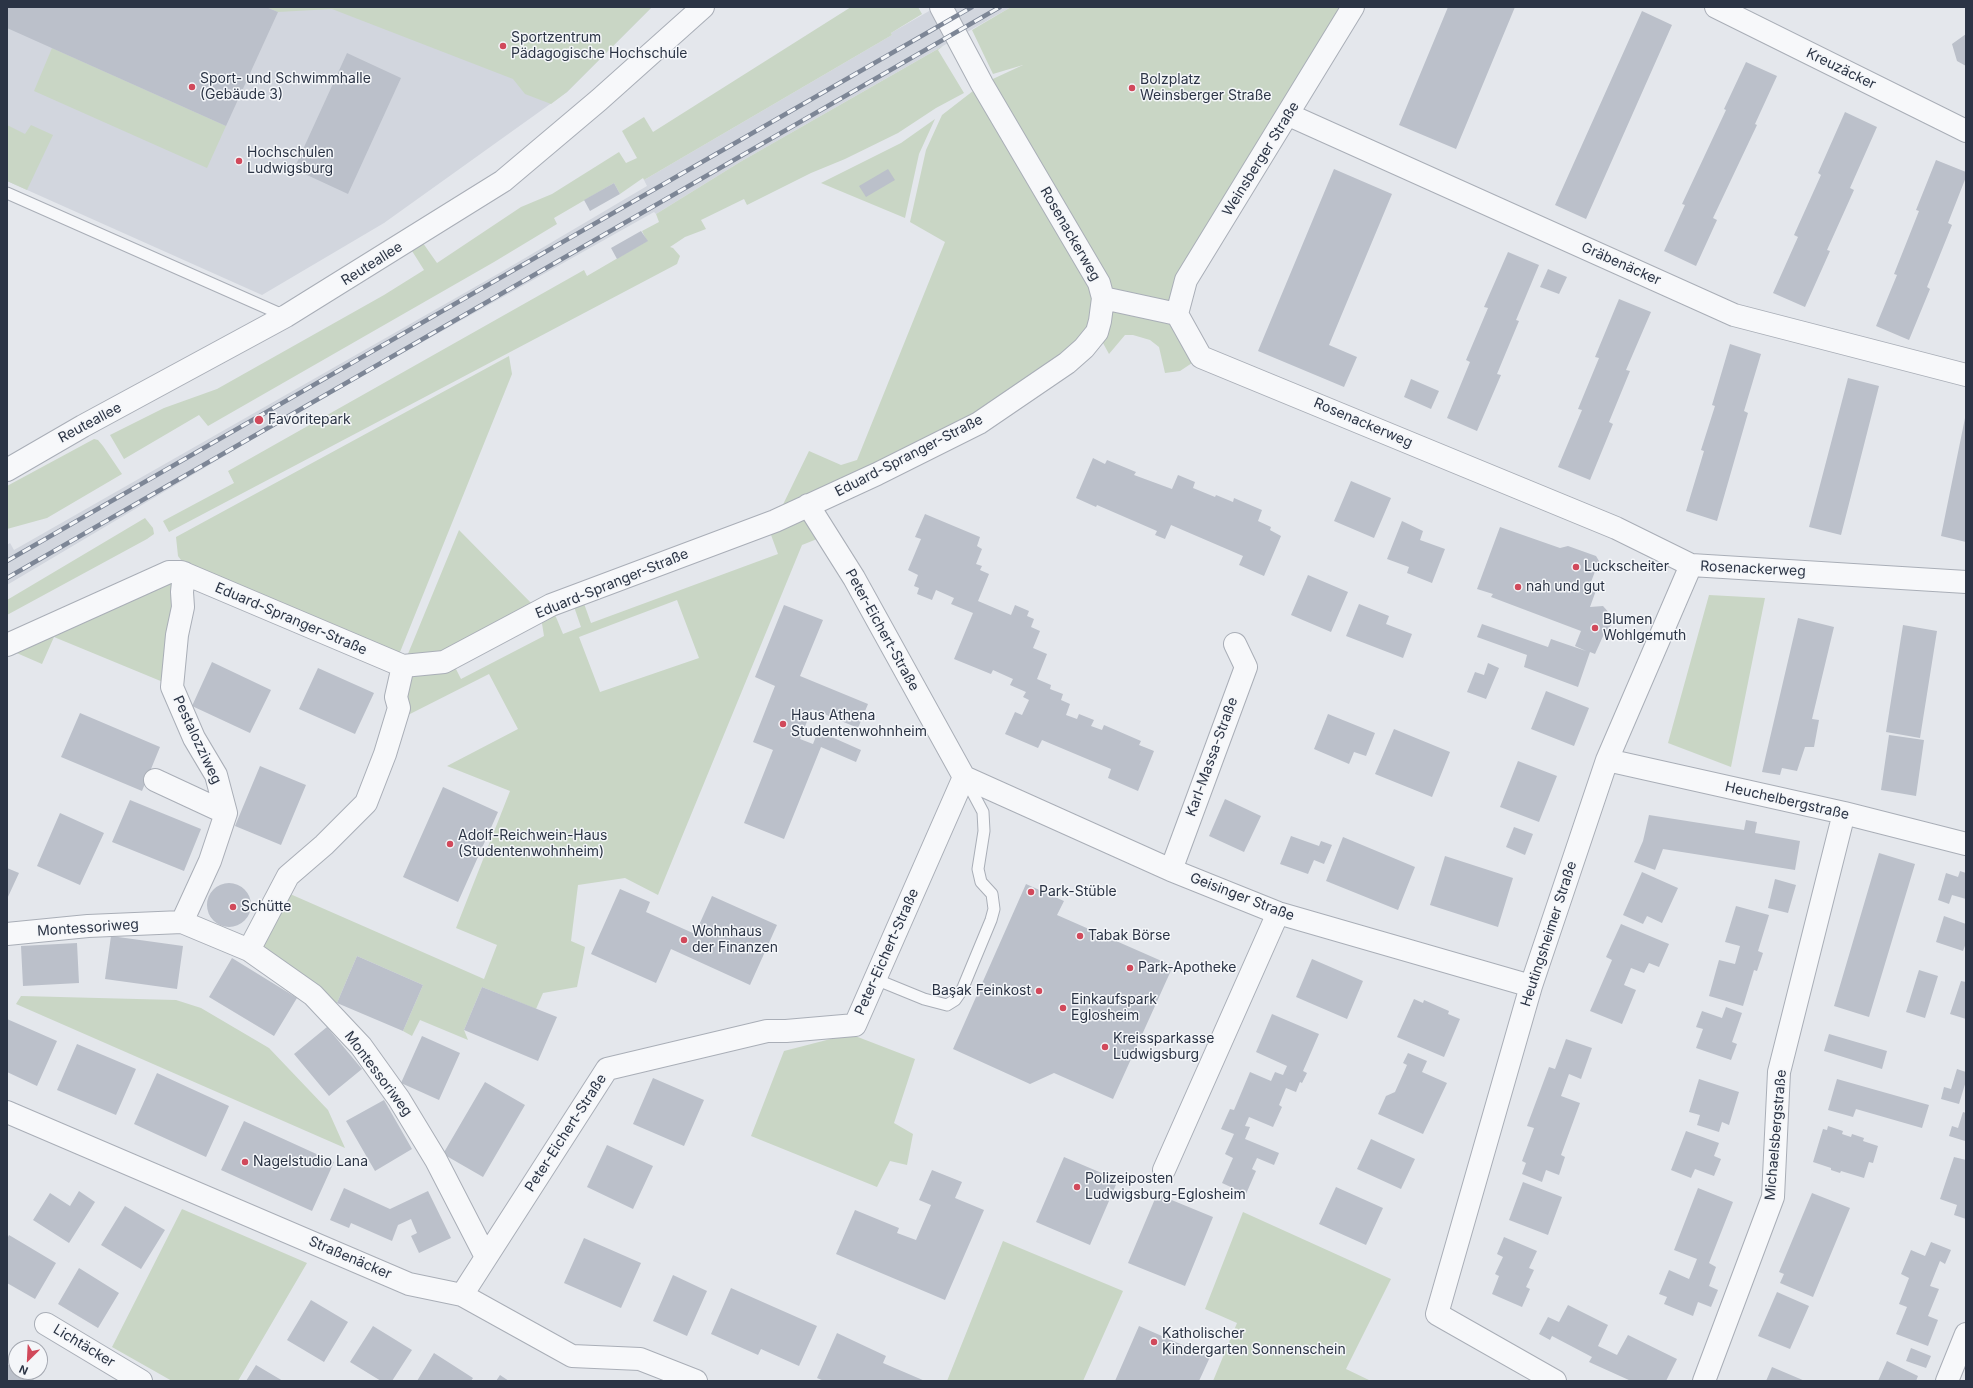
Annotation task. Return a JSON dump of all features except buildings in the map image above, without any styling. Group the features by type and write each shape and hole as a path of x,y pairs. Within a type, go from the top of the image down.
{"street":[{"name":"Reuteallee","path":"7,470 83,426 286,316 503,181 599,100 703,7"},
{"name":"Rosenackerweg","path":"941,7 959,38 982,84 1085,256 1099,283 1103,298 1176,314 1201,357 1616,528 1691,565 1966,582"},
{"name":"Weinsberger Straße","path":"1176,314 1186,280 1289,115 1354,7"},
{"name":"Kreuzäcker","path":"1716,7 1966,131"},
{"name":"Gräbenäcker","path":"1289,115 1734,315 1966,375"},
{"name":"Eduard-Spranger-Straße","path":"7,645 169,572 184,573 403,666 444,662 551,605 775,521 877,474 979,423 1067,362 1084,348 1097,332 1100,322 1103,298"},
{"name":"Peter-Eichert-Straße","path":"462,1295 607,1069 768,1031 786,1031 855,1024 964,777 854,578 808,505"},
{"name":"Heutingsheimer Straße","path":"1555,1381 1437,1314 1531,986 1607,760 1691,565"},
{"name":"Pestalozziweg","path":"184,573 182,592 183,608 177,635 172,687 194,738 216,776 226,813"},
{"name":"Karl-Massa-Straße","path":"1171,870 1246,666 1235,644"},
{"path":"249,950 288,876 324,845 366,803 385,754 399,708 396,697 403,666"},
{"name":"Heuchelbergstraße","path":"1607,760 1844,813 1966,844"},
{"name":"Geisinger Straße","path":"964,777 1171,870 1278,913 1531,986"},
{"path":"154,780 226,813 210,861 182,922"},
{"name":"Michaelsbergstraße","path":"1704,1381 1773,1197 1780,1072 1844,813"},
{"path":"1164,1170 1278,913"},
{"name":"Montessoriweg","path":"7,934 88,926 182,922 249,950 313,995 361,1046 399,1099 436,1160 486,1257"},
{"name":"Straßenäcker","path":"7,1112 409,1284 462,1295 572,1356 640,1359 696,1381"},
{"name":"Lichtäcker","path":"46,1324 141,1381"},
{"path":"1947,1381 1966,1334"}],"lane":[{"path":"7,193 286,316"},
{"path":"875,980 947,1005 955,1000 962,990 991,920 994,908 992,894 981,882 978,869 984,831 983,812 964,777"}],"shaded area":[{"name":"Hochschulen Ludwigsburg","path":"7,7 652,7 567,92 384,223 262,295 7,181"},
{"path":"936,7 1011,7 740,162 656,214 654,212 307,407 7,585 7,545 10,543 14,550 503,271 647,186 644,180 892,35 891,33"}],"green space":[{"name":"Sportzentrum Pädagogische Hochschule","path":"266,7 652,7 567,92 551,104 525,94 513,79 332,9 278,12"},
{"path":"851,7 918,7 922,14 891,33 892,35 644,180 643,178 620,194 614,183 554,218 557,224 494,262 208,426 199,415 124,459 110,435 164,408 217,389 384,295 424,270 407,243 418,236 437,263 521,207 552,194 619,152 626,163 637,158 622,131 644,117 653,132"},
{"path":"1011,7 1353,7 1177,314 1201,357 1180,371 1165,373 1159,347 1150,340 1133,335 1125,335 1109,354 1097,332 1067,363 808,505 827,535 802,545 658,895 625,878 578,885 571,941 585,947 577,987 543,993 536,1009 482,987 464,1030 468,1040 420,1020 412,1036 403,1031 423,985 357,956 337,1003 313,995 249,950 281,890 484,979 497,945 456,928 510,791 447,766 518,729 489,674 408,715 399,708 403,666 459,530 539,611 551,605 563,634 581,627 571,598 582,598 591,623 778,554 767,524 775,521 809,451 841,465 857,460 945,242 910,222 926,150 942,115 982,84 1023,65 993,74 972,30","holes":["677,600 699,658 600,692 579,637","540,611 544,636 461,679 451,659"]},
{"path":"943,46 938,50 964,93 936,108 898,133 845,159 811,173 747,205 744,199 701,220 706,229 685,237 670,247 673,248 680,256 677,264 169,532 163,521 234,483 228,471 584,270 587,276 647,241 642,231 659,222 656,214 740,162"},
{"path":"52,48 226,126 207,168 34,91"},
{"path":"935,119 919,154 905,218 821,183 901,143"},
{"path":"7,125 25,134 31,125 53,135 27,190 7,181"},
{"path":"509,356 512,374 398,657 184,564 178,556 176,537"},
{"path":"94,439 98,440 103,446 122,474 47,518 7,529 7,486"},
{"path":"145,518 153,528 154,534 147,539 7,615 7,600"},
{"path":"158,581 173,583 172,617 163,682 54,637 42,664 12,651"},
{"path":"1709,595 1765,598 1731,767 1668,743"},
{"path":"21,996 176,1000 201,1008 269,1048 328,1110 345,1148 16,1004"},
{"path":"850,1034 915,1059 894,1123 913,1134 907,1165 890,1161 877,1187 751,1136 784,1051"},
{"path":"182,1209 307,1263 238,1381 172,1381 112,1347"},
{"path":"1243,1212 1391,1279 1346,1369 1371,1381 1213,1381 1237,1323 1205,1309"},
{"path":"1003,1241 1123,1291 1083,1381 947,1381"}],"railway":[{"path":"7,561 972,7"},
{"path":"7,578 1000,7"}],"place":[{"name":"Sportzentrum Pädagogische Hochschule","path":"503,46"},
{"name":"Sport- und Schwimmhalle (Gebäude 3)","path":"192,87"},
{"name":"Bolzplatz Weinsberger Straße","path":"1132,88"},
{"name":"Hochschulen Ludwigsburg","path":"239,161"},
{"name":"Favoritepark","path":"259,420"},
{"name":"Luckscheiter","path":"1576,567"},
{"name":"nah und gut","path":"1518,587"},
{"name":"Blumen Wohlgemuth","path":"1595,628"},
{"name":"Haus Athena Studentenwohnheim","path":"783,724"},
{"name":"Adolf-Reichwein-Haus (Studentenwohnheim)","path":"450,844"},
{"name":"Park-Stüble","path":"1031,892"},
{"name":"Schütte","path":"233,907"},
{"name":"Tabak Börse","path":"1080,936"},
{"name":"Wohnhaus der Finanzen","path":"684,940"},
{"name":"Park-Apotheke","path":"1130,968"},
{"name":"Başak Feinkost","path":"1039,991"},
{"name":"Einkaufspark Eglosheim","path":"1063,1008"},
{"name":"Kreissparkasse Ludwigsburg","path":"1105,1047"},
{"name":"Nagelstudio Lana","path":"245,1162"},
{"name":"Polizeiposten Ludwigsburg-Eglosheim","path":"1077,1187"},
{"name":"Katholischer Kindergarten Sonnenschein","path":"1154,1342"}]}
